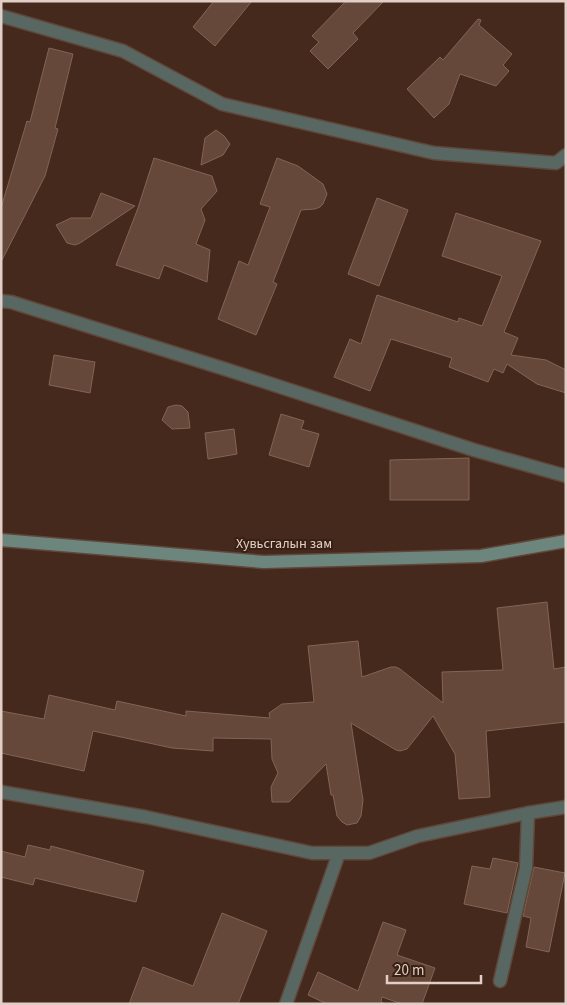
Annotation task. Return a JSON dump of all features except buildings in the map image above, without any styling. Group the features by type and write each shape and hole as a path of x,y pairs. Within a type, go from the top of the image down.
{"main road":[{"name":"Хувьсгалын зам","path":"1,540 264,562 481,556 566,541"}],"street":[{"path":"1,16 123,51 222,104 434,153 556,163 566,155"},
{"path":"1,301 11,302 215,366 474,450 566,476"},
{"path":"1,792 146,817 312,853 369,853 418,836 566,807"},
{"path":"500,981 526,868 528,813"},
{"path":"286,1004 339,853"}]}
